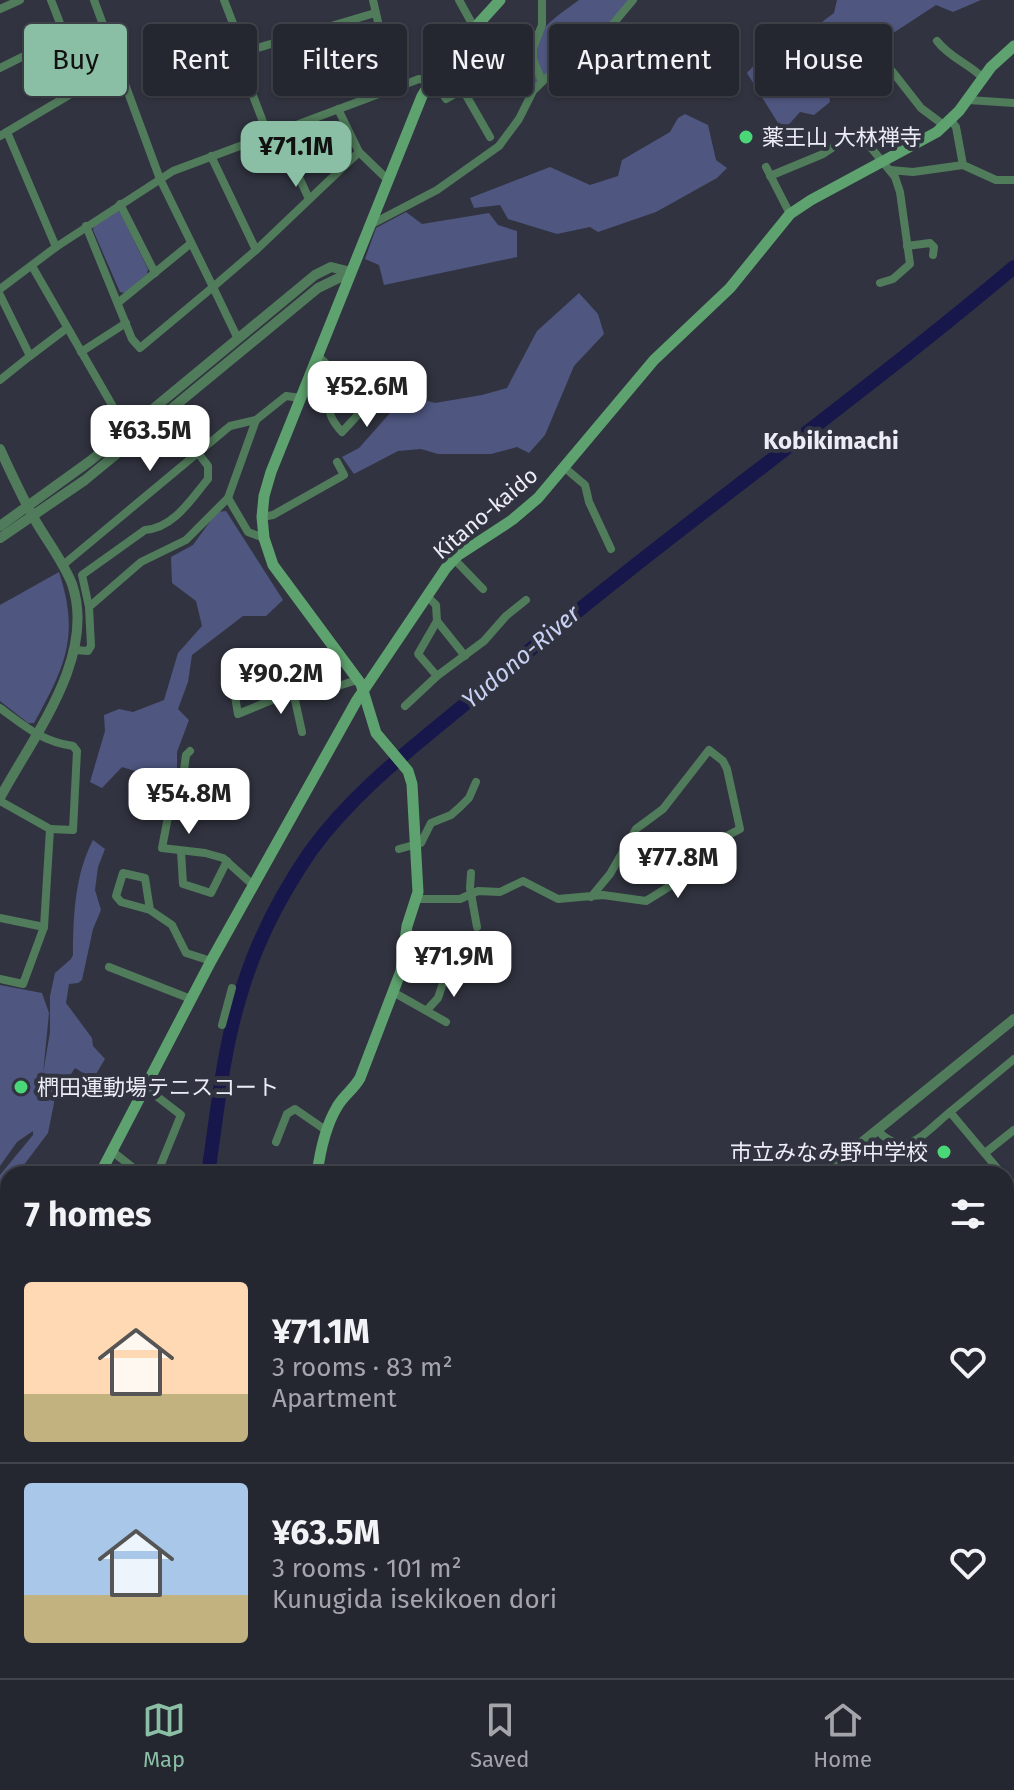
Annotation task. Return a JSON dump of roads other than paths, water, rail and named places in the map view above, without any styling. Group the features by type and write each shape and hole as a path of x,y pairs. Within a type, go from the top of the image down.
{"main road":[{"path":"479,24 500,0"},
{"name":"Kitano-kaido","path":"105,1166 360,684 454,559 525,511 565,468 654,360 730,288 790,214 811,200 886,167 948,123 983,78 1014,46"},
{"path":"319,1166 327,1131 338,1105 360,1078 401,971 407,926 416,899 417,846 413,790 406,769 374,728 360,684 280,577 264,538 262,517 267,484 387,179 423,96"}],"street":[{"path":"3,5 20,0"},
{"path":"51,0 60,24"},
{"path":"94,0 103,24"},
{"path":"224,0 233,24"},
{"path":"373,0 378,24"},
{"path":"459,0 472,24"},
{"path":"542,0 542,25 533,48 533,59 542,82"},
{"path":"369,225 437,190 499,146 511,132 533,91 602,37 633,0"},
{"path":"257,48 375,13"},
{"path":"937,41 949,56 969,64 983,78"},
{"path":"0,68 24,56"},
{"path":"892,71 921,108 956,127 963,165"},
{"path":"127,90 160,179 238,339"},
{"path":"56,247 3,134 66,96"},
{"path":"253,96 268,135"},
{"path":"0,289 86,226 160,179 211,156 372,96"},
{"path":"466,96 490,137"},
{"path":"968,100 1014,103"},
{"path":"338,109 359,152 387,179"},
{"path":"278,131 309,199"},
{"path":"790,214 768,171 823,154 853,136 863,138 886,167 900,192 910,264 893,279 880,283"},
{"path":"86,226 132,339 140,348 256,250 359,152"},
{"path":"211,156 256,250"},
{"path":"886,167 913,172 963,165 996,180 1014,180"},
{"path":"120,204 155,273"},
{"path":"907,246 930,243 934,247 933,255"},
{"path":"119,302 190,244"},
{"path":"32,266 129,437"},
{"path":"129,437 238,339 322,271 339,267 351,272"},
{"path":"0,538 318,288 351,272"},
{"path":"0,295 30,356"},
{"path":"81,352 126,323"},
{"path":"0,380 67,328"},
{"path":"317,355 347,382 368,404 342,432 329,414 330,401 347,382"},
{"path":"63,565 230,426 256,420 286,396 301,398"},
{"path":"89,607 141,562 186,540 228,498 256,420"},
{"path":"0,449 31,512 63,565 78,611 75,650 66,676 35,734 0,800 50,829 73,830 77,751 73,746 51,742 35,734 0,708"},
{"path":"75,650 88,651 90,648 89,607 82,575 145,530 172,521 208,479 208,466 198,453"},
{"path":"262,517 273,515 344,475 337,462"},
{"path":"565,468 585,485 589,502 611,549"},
{"path":"228,498 248,532 264,538"},
{"path":"0,526 31,512"},
{"path":"454,559 483,589"},
{"path":"427,596 436,605 437,621 418,654 437,676"},
{"path":"405,706 526,600"},
{"path":"437,621 465,656"},
{"path":"231,673 238,714 293,691 360,684"},
{"path":"293,691 302,732"},
{"path":"416,899 449,901 478,891 500,892 523,881 558,899 627,896 646,901 675,883 698,851 740,829 723,761 709,750 663,809 636,829 610,874 591,897"},
{"path":"190,751 186,755 183,778 173,791 162,848 205,853 227,861 253,885"},
{"path":"399,849 417,846 423,841 431,823 451,815 469,798 476,782"},
{"path":"0,979 23,984 44,927 50,829"},
{"path":"181,851 183,884 211,893 227,861"},
{"path":"150,910 145,878 123,873 116,896 121,902 150,910 172,925 186,953 211,961"},
{"path":"471,873 477,927"},
{"path":"0,918 44,927"},
{"path":"109,967 191,999"},
{"path":"427,1010 438,998 444,980 460,967"},
{"path":"222,1025 232,988"},
{"path":"393,992 446,1022"},
{"path":"833,1166 1014,1019"},
{"path":"877,1130 892,1144 916,1140 1014,1059"},
{"path":"146,1088 181,1115 160,1166"},
{"path":"276,1142 287,1114 295,1109 327,1131"},
{"path":"950,1112 996,1166"},
{"path":"985,1153 1014,1130"},
{"path":"113,1152 131,1166"}],"waterway":[{"name":"Yudono-River","path":"209,1166 224,1064 245,981 278,905 310,852 329,828 371,783 554,630 884,373 1014,267"}],"place":[{"name":"薬王山 大林禅寺","path":"746,137"},
{"name":"椚田運動場テニスコート","path":"21,1087"},
{"name":"市立みなみ野中学校","path":"944,1152"}],"district":[{"name":"Kobikimachi","path":"831,441"}]}
